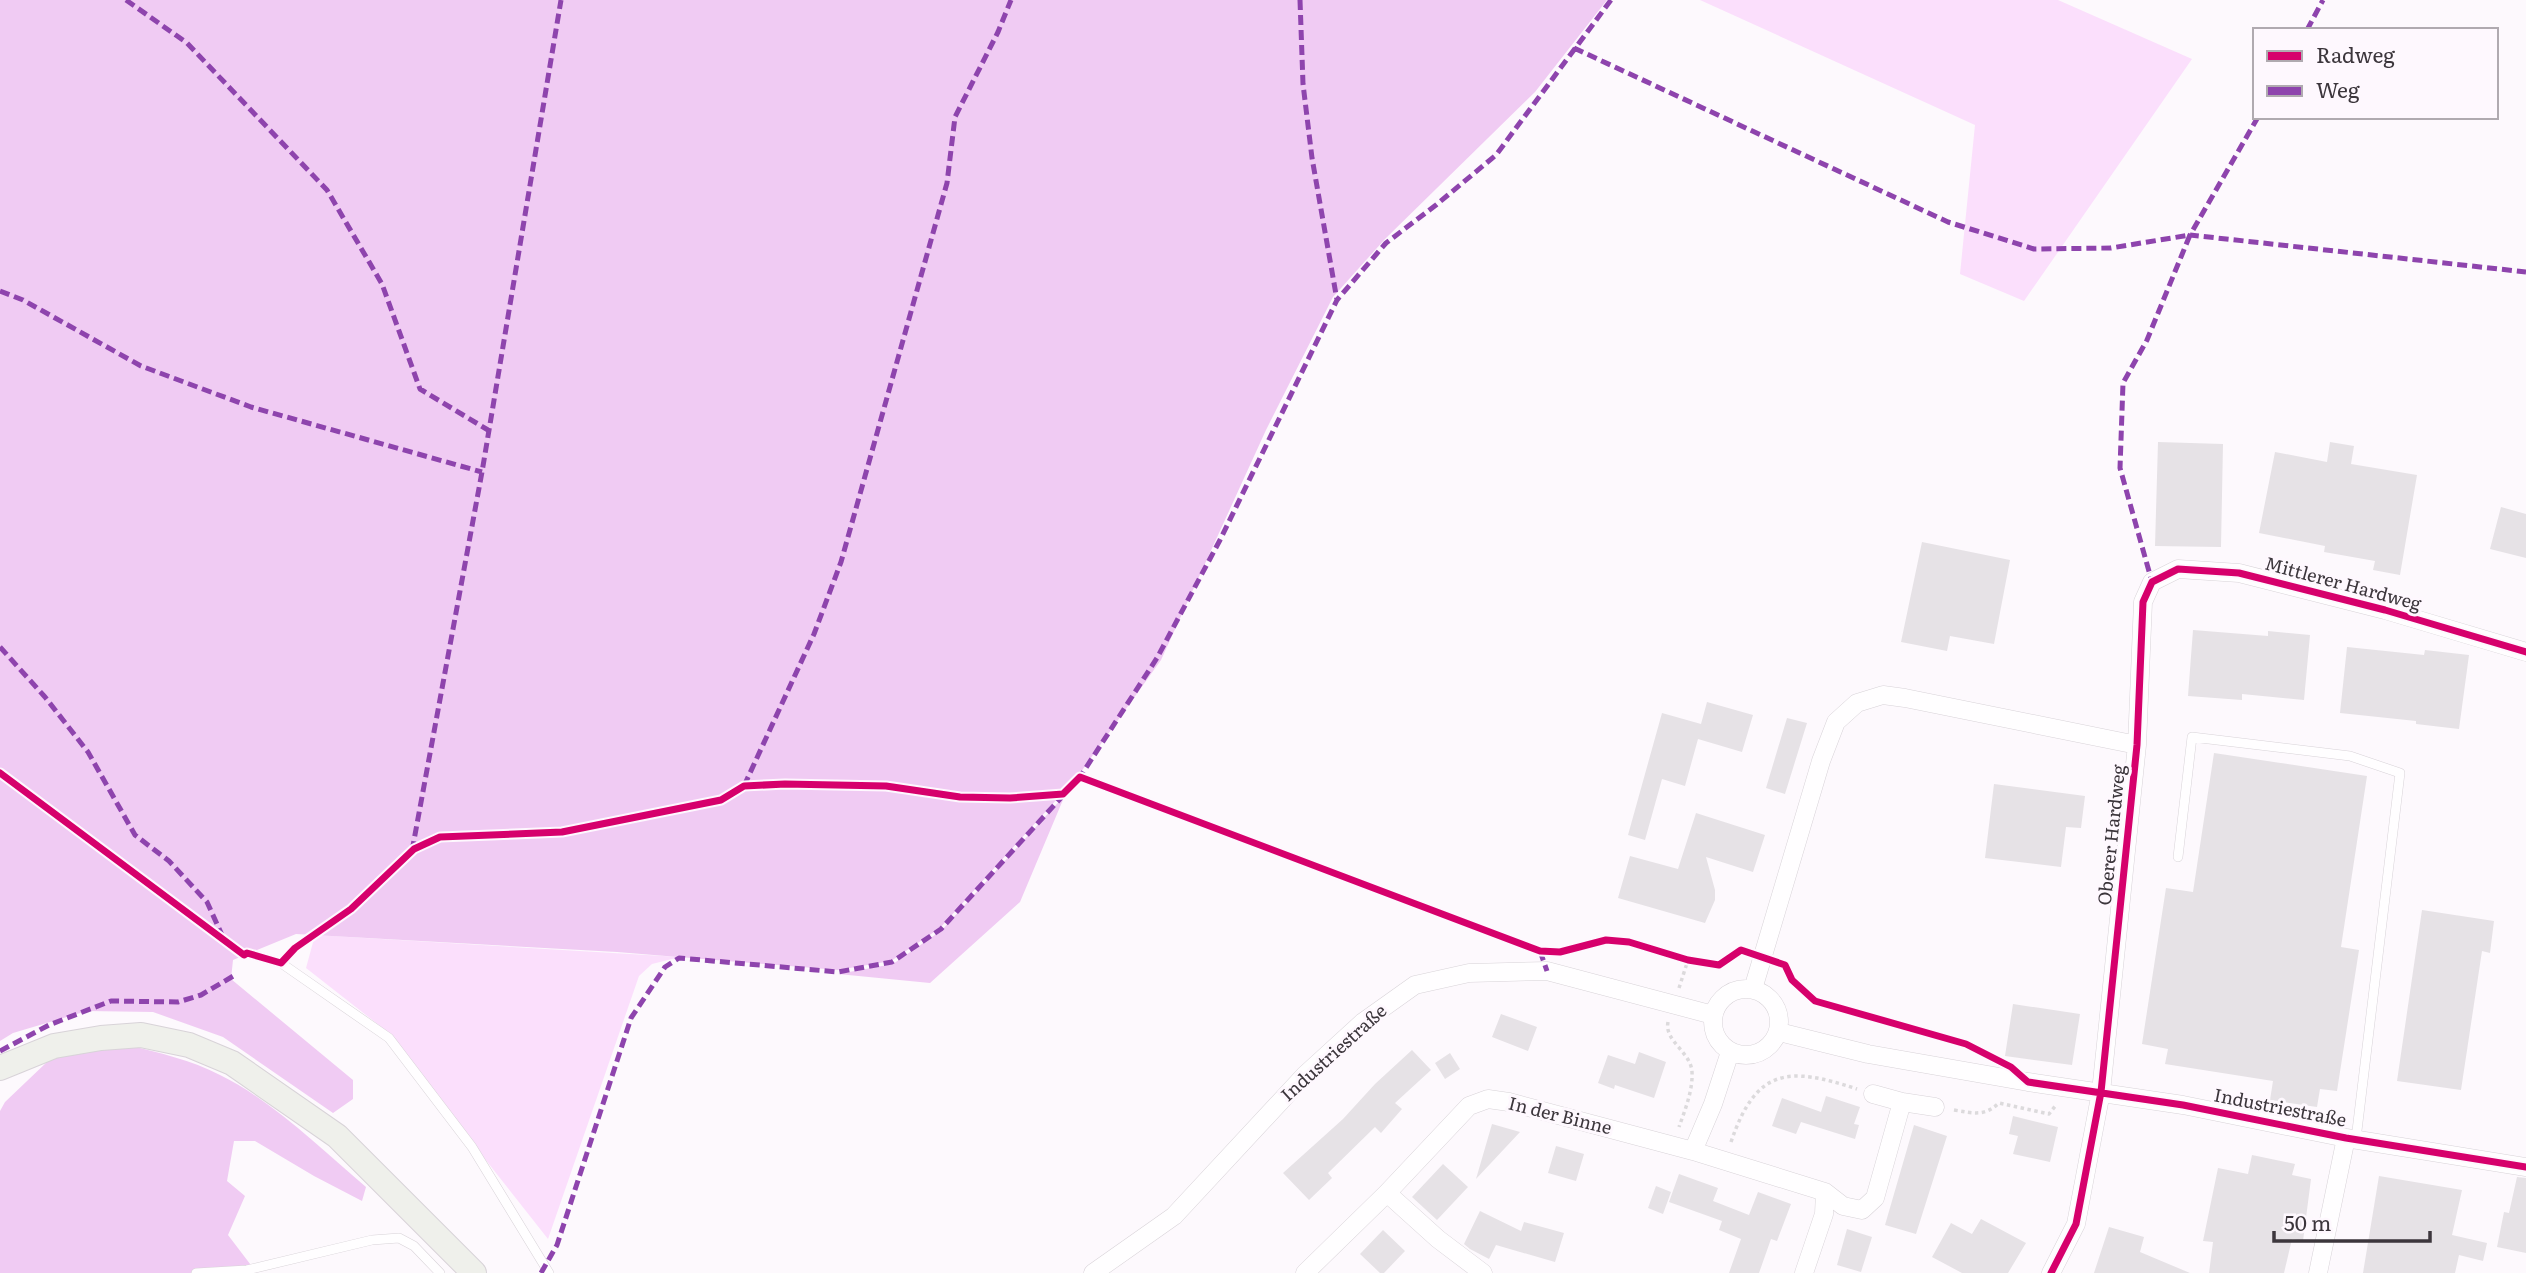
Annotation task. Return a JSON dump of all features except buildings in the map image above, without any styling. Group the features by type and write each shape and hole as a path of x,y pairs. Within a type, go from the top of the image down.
{"main road":[{"path":"0,1068 54,1045 141,1035 189,1045 232,1063 337,1136 474,1273"}],"street":[{"name":"Mittlerer Hardweg","path":"2152,582 2178,569 2239,573 2385,610 2526,652"},
{"name":"Oberer Hardweg","path":"2051,1273 2076,1224 2101,1092 2137,745 2143,602 2152,582"},
{"name":"Oberer Hardweg","path":"1753,989 1821,761 1836,722 1857,703 1883,695 1905,698 2137,745"},
{"name":"Industriestraße","path":"1093,1273 1174,1216 1305,1075 1363,1022 1415,985 1469,973 1548,971 1713,1015"},
{"path":"1753,989 1773,1000 1778,1010 1779,1032 1770,1045 1747,1056 1730,1052 1718,1040 1714,1032 1713,1015 1724,997 1732,991 1753,989"},
{"name":"Industriestraße","path":"1779,1032 1868,1054 2183,1105 2351,1139 2526,1167"},
{"path":"1693,1151 1713,1104 1730,1052"},
{"path":"1873,1094 1935,1107"},
{"name":"In der Binne","path":"1305,1273 1387,1193 1469,1107 1488,1099 1509,1102 1693,1151 1825,1192 1843,1206 1862,1210 1875,1198 1902,1102"},
{"path":"2318,1273 2351,1139"},
{"path":"1804,1273 1824,1214 1825,1192"},
{"path":"1387,1193 1438,1239 1483,1273"}],"lane":[{"path":"2178,857 2192,737 2350,756 2400,773 2351,1139"},
{"path":"244,955 247,953 281,963 389,1038 472,1147 549,1273"},
{"path":"377,1041 389,1038"},
{"path":"196,1273 247,1270 372,1240 399,1238 414,1245 440,1273"}],"path":[{"path":"1672,1146 1688,1104 1692,1070 1685,1052 1672,1039 1667,1027 1688,960"},
{"path":"1724,1161 1741,1114 1754,1095 1771,1083 1788,1076 1816,1077 1873,1094"},
{"path":"1935,1107 1973,1114 1990,1112 1999,1103 2049,1114 2056,1107 2059,1087"}],"shaded area":[{"path":"0,0 1607,0 1535,92 1385,239 1333,297 1266,430 1161,660 1078,776 940,928 891,961 838,970 617,952 296,934 233,960 231,979 353,1080 353,1099 333,1113 223,1037 153,1012 87,1011 13,1033 0,1041"},
{"path":"1700,0 2058,0 2192,59 2024,301 1960,274 1975,125"},
{"path":"1065,795 1020,902 930,983 838,974 893,964 942,930"},
{"path":"315,935 680,957 652,964 639,976 548,1239 380,1026 306,968"},
{"path":"128,1045 198,1065 259,1098 296,1126 366,1187 362,1201 255,1141 234,1141 227,1181 245,1196 228,1235 257,1273 0,1273 0,1111 5,1102 48,1061 81,1049"}],"marked path":[{"path":"126,0 187,43 327,190 382,284 420,389 488,430"},
{"path":"412,851 482,472 561,0"},
{"path":"744,786 814,634 841,562 947,183 955,117 1011,0"},
{"path":"1300,0 1303,84 1312,158 1337,300"},
{"path":"541,1273 557,1245 631,1018 665,967 679,958 838,972 892,962 941,929 1080,777 1157,658 1220,540 1337,300 1386,243 1496,155 1611,0"},
{"path":"2308,28 2323,0"},
{"path":"1574,48 1948,222 2034,249 2111,248 2190,235 2147,340 2123,383 2120,468 2152,582"},
{"path":"2257,119 2190,235 2526,272"},
{"path":"0,291 23,300 141,366 251,407 482,472"},
{"path":"0,647 45,697 88,752 135,835 169,861 207,902 222,935"},
{"path":"1540,951 1547,971"},
{"path":"0,1051 49,1025 111,1001 178,1002 201,995 235,975"}],"cycle path":[{"path":"2051,1273 2076,1224 2101,1092 2137,745 2143,602 2152,582 2178,569 2239,573 2385,610 2526,652"},
{"path":"0,773 244,955 247,953 281,963 295,948 351,909 414,849 440,837 562,832 721,800 744,786 886,786 960,797 1010,798 1063,794 1080,777 1540,951 1560,952 1606,940 1629,942 1688,960 1719,965 1741,950 1785,965 1792,980 1815,1001 1966,1044 2011,1067 2028,1082 2183,1105 2346,1138 2526,1167"}]}
